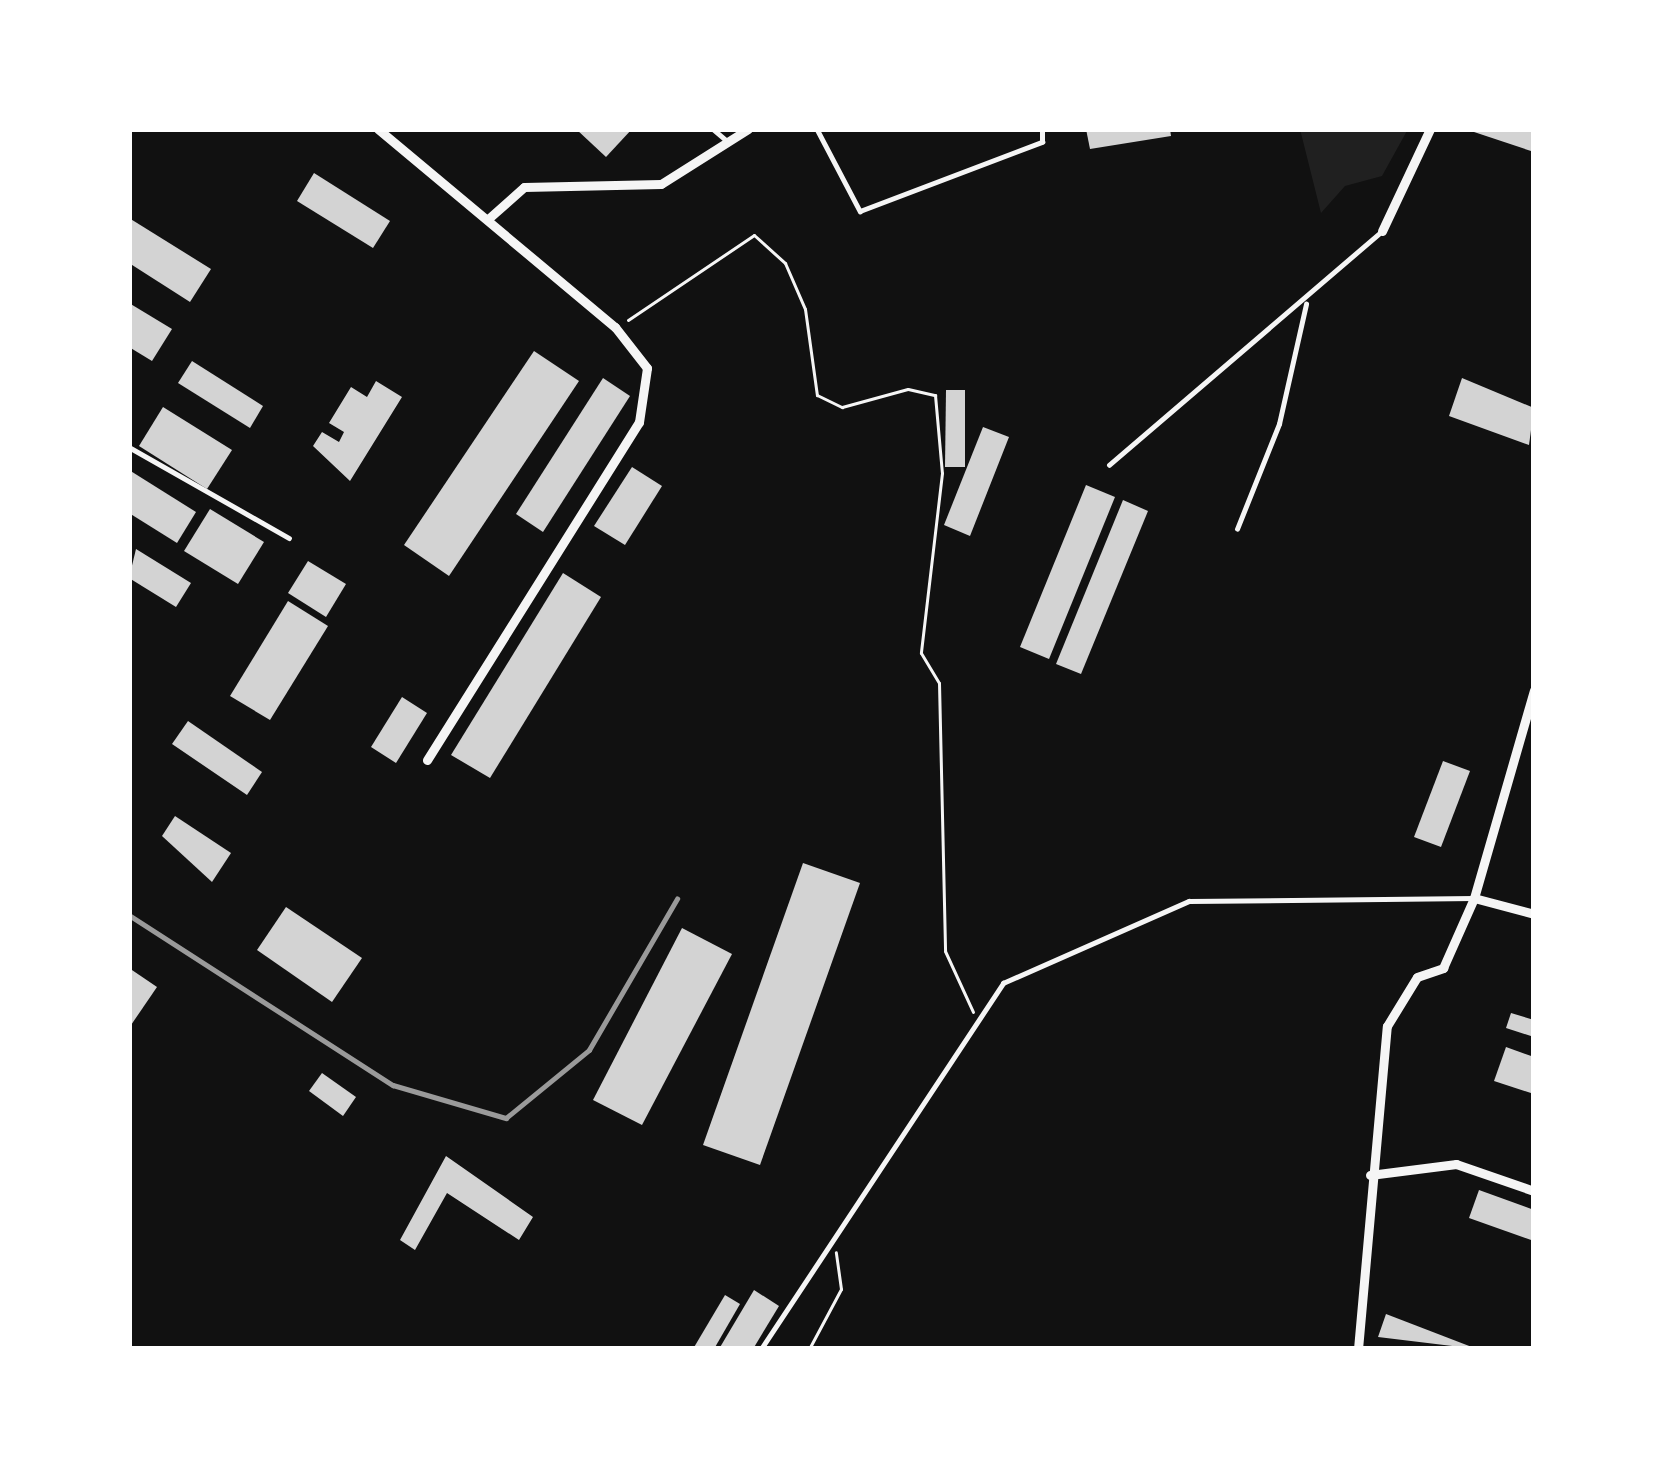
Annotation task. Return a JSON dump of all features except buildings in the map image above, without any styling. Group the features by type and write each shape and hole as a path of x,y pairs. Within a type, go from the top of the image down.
{"street":[{"path":"378,129 615,327 647,368 639,422 428,760"},
{"path":"488,219 524,187 652,187 748,129"},
{"path":"1382,231 1430,129"},
{"path":"1358,1349 1370,1175 1387,1026 1399,995 1444,968 1474,898 1534,690"},
{"path":"1474,898 1534,914"},
{"path":"1370,1175 1456,1164 1534,1191"}],"lane":[{"path":"713,129 729,143"},
{"path":"817,129 860,211 1042,142 1042,129"},
{"path":"1109,465 1306,304 1382,231"},
{"path":"1237,529 1280,424 1306,304"},
{"path":"129,447 289,538"},
{"path":"761,1349 1003,983 1190,901 1474,898"}],"path":[{"path":"615,327 754,235 785,263 806,309 817,395 842,407 908,389 934,395 942,473 919,621 921,653 940,683 937,896 945,951 977,1019"},
{"path":"809,1349 844,1273 830,1239"},
{"path":"1204,1349 1271,1349"}],"shaded area":[{"path":"1300,129 1408,129 1382,176 1345,186 1321,213"}],"railway":[{"path":"129,915 393,1085 506,1118 589,1050 677,899"}]}
